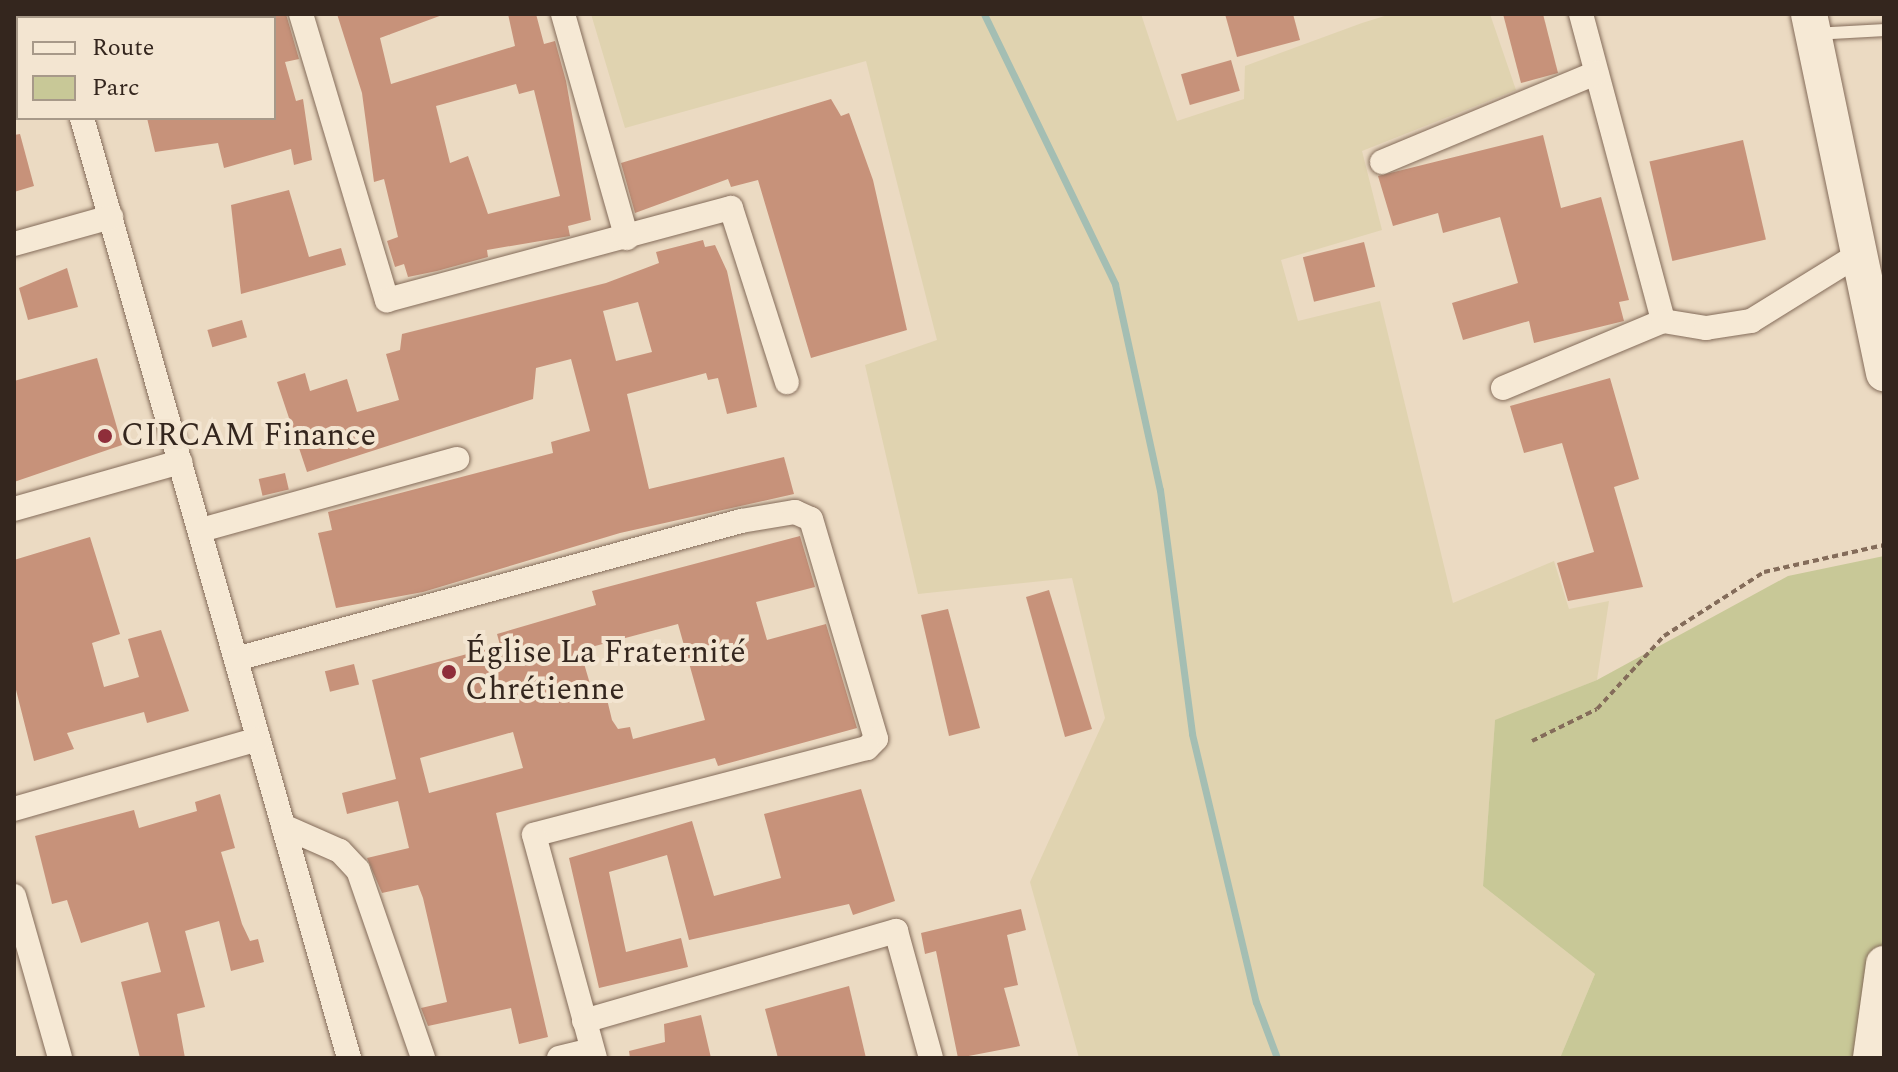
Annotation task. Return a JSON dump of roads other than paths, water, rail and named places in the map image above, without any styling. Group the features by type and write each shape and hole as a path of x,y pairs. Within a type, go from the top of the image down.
{"street":[{"path":"301,14 387,300 737,212 787,382"},
{"path":"563,14 627,238"},
{"path":"1581,14 1663,321"},
{"path":"1811,24 1884,373"},
{"path":"1382,162 1596,73"},
{"path":"83,120 349,1058"},
{"path":"14,244 111,217"},
{"path":"1503,388 1663,321 1706,328 1751,321 1859,254"},
{"path":"201,530 457,459"},
{"path":"14,509 180,462"},
{"path":"236,659 741,521 795,512 811,519 876,739 867,748 534,835 594,1054 559,1058"},
{"path":"14,809 258,739"},
{"path":"283,826 340,851 358,870 423,1058"},
{"path":"14,896 60,1058"},
{"path":"584,1021 896,931 931,1058"},
{"path":"1871,1058 1884,964"}],"lane":[{"path":"1811,24 1884,30"}],"waterway":[{"path":"984,14 1115,284 1160,490 1192,734 1256,1002 1277,1058"}],"place":[{"name":"CIRCAM Finance","path":"105,436"},
{"name":"Église La Fraternité Chrétienne","path":"449,672"}]}
